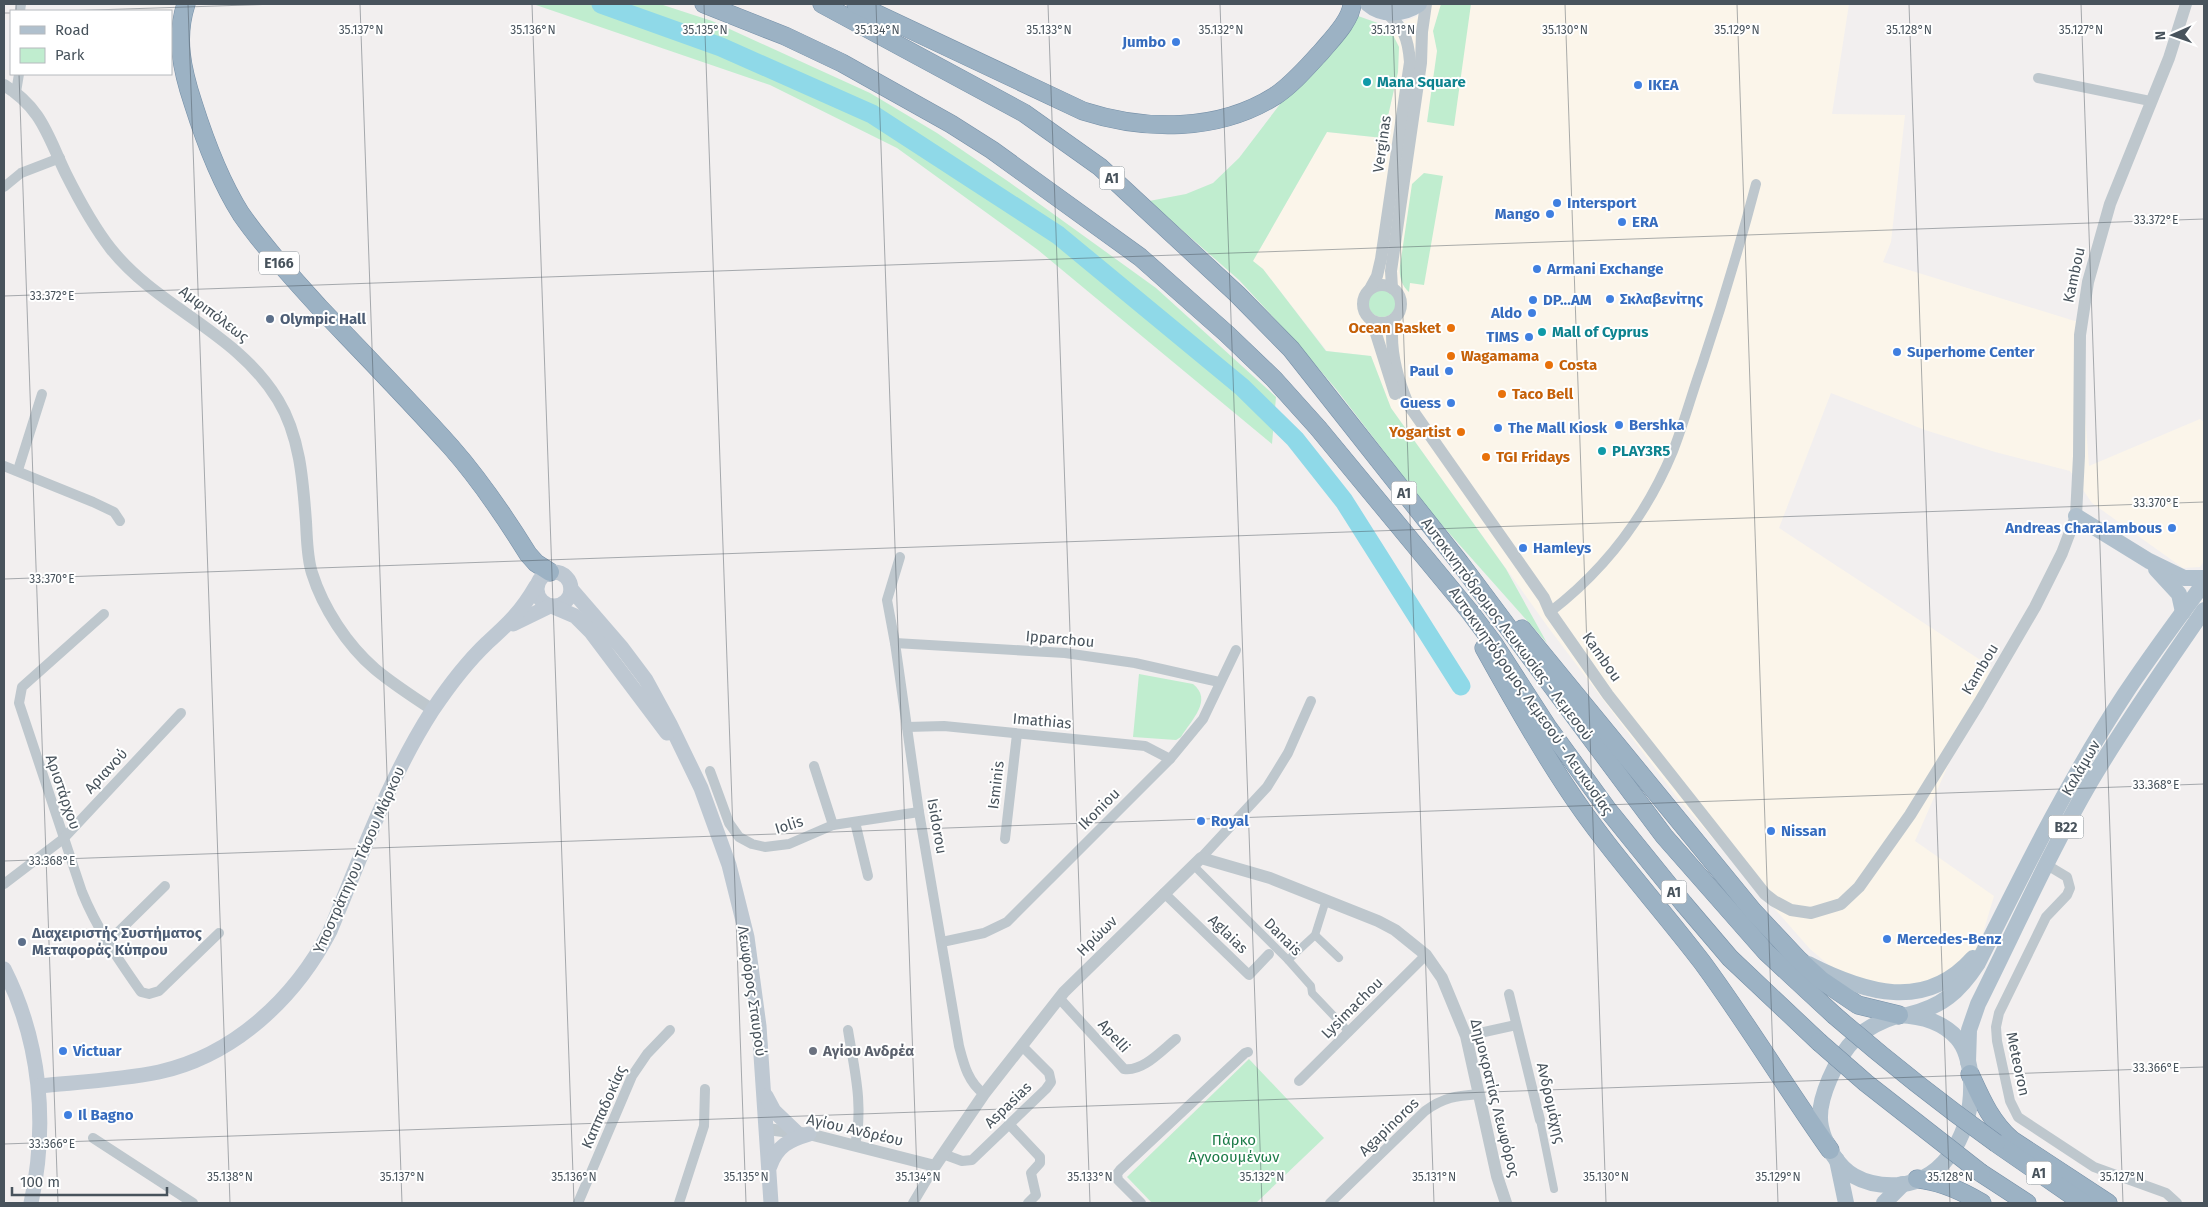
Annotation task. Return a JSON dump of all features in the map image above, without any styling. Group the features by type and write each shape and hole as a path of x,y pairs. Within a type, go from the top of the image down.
{"highway":[{"name":"E166","path":"186,4 180,32 180,49 187,86 217,168 241,213 282,266 450,447 484,488 528,554 536,563 550,572"},
{"name":"Αυτοκινητόδρομος Λεμεσού - Λευκωσίας","path":"704,4 785,36 826,55 951,124 992,150 1140,257 1227,334 1274,378 1420,550 1484,631 1547,726 1597,795 1656,870 1730,958 1819,1042 1866,1083 1981,1173 2027,1203"},
{"name":"Αυτοκινητόδρομος Λευκωσίας - Λεμεσού","path":"822,4 1024,113 1100,167 1237,294 1291,349 1460,563 1664,836 1766,952 1834,1015 1934,1099 2083,1203"},
{"path":"856,4 1083,111 1120,121 1165,124 1189,124 1235,116 1276,96 1302,73 1324,49 1345,21 1352,4"},
{"path":"1420,550 1482,645 1565,786 1736,1009 1833,1155"},
{"path":"1460,563 1520,627 1747,904 1798,959 1821,980 1858,1005 1903,1015"},
{"path":"1969,1068 1985,1106 2002,1131 2108,1203"},
{"path":"1910,1182 1946,1185 1966,1193 1982,1203"}],"main road":[{"path":"1368,4 1372,8 1386,12 1399,12 1419,4"},
{"path":"2076,516 2149,561 2184,578 2204,578"},
{"path":"2149,561 2174,586 2183,612"},
{"path":"550,572 562,574 570,583 571,590 566,602 552,607 538,597 536,586 539,580 550,572"},
{"name":"Καλάμων","path":"1903,1015 1933,1007 1956,992 1974,969 2046,829 2087,756 2125,694 2204,583"},
{"name":"Υποστράτηγου Τάσου Μάρκου","path":"38,1086 134,1076 183,1064 230,1041 271,1012 306,972 319,952 388,796 415,739 433,710 464,669 487,644 505,629 523,608 536,586"},
{"name":"Λεωφόρος Σταυρού","path":"571,590 622,648 646,680 701,788 729,866 747,937 759,1026 772,1203"},
{"name":"Υποστράτηγου Τάσου Μάρκου","path":"505,629 552,607"},
{"name":"Λεωφόρος Σταυρού","path":"552,607 575,616 591,632 686,758"},
{"name":"Καλάμων","path":"1969,1068 1969,1030 1978,1004 2047,865 2091,781 2148,688 2204,610"},
{"path":"1798,959 1826,973 1870,989 1905,993 1930,988 1952,977 1962,970 1990,940"},
{"path":"6,978 23,1015 31,1042 38,1086 40,1135 36,1177 30,1203"},
{"name":"B22","path":"1846,1203 1833,1155 1820,1126 1822,1103 1837,1062 1856,1038 1878,1022 1903,1015 1929,1019 1950,1032 1958,1040 1969,1068 1969,1113 1958,1142 1947,1158 1936,1169 1910,1182 1884,1203"},
{"path":"764,1092 774,1111 803,1133 781,1146 773,1158 769,1169"},
{"name":"B22","path":"1833,1155 1852,1175 1870,1183 1880,1185 1910,1182"}],"street":[{"name":"Verginas","path":"1392,288 1391,271 1420,63 1426,4"},
{"name":"Kambou","path":"1372,321 1394,392 1409,416 1537,599 1550,612 1608,696 1764,894 1791,910 1821,912 1841,904 1859,888 1910,814 2036,607 2062,553 2076,516 2079,456 2080,335 2086,291 2096,247 2110,204 2169,58 2186,4"},
{"name":"Verginas","path":"1372,288 1381,259 1410,62 1409,41 1399,24 1386,12"},
{"path":"16,92 19,75"},
{"path":"2038,78 2150,102"},
{"name":"Αμφιπόλεως","path":"4,85 16,92 40,119 87,213 124,264 169,300 229,343 254,368 278,400 291,427 299,458 312,572 324,604 344,635 373,668 433,710"},
{"path":"4,187 21,173 60,158"},
{"path":"1550,612 1580,588 1608,559 1642,512 1673,451 1731,275 1756,184"},
{"path":"1378,285 1392,288 1400,298 1400,311 1393,320 1387,323 1372,321 1366,316 1362,309 1366,293 1372,288 1378,285"},
{"name":"Kambou","path":"1393,320 1392,352 1401,387 1408,404 1544,598 1550,612"},
{"path":"18,470 42,394"},
{"path":"4,466 18,470 114,512 120,521"},
{"name":"Isidorou","path":"900,557 887,600 896,643 919,812 964,1066 973,1086 984,1094"},
{"name":"Αριστάρχου","path":"104,614 22,687 19,703 63,839 93,919 141,992 149,994 159,991 219,933"},
{"name":"Ipparchou","path":"896,643 1065,653 1135,663 1219,682"},
{"name":"Ikoniou","path":"942,942 984,934 1007,922 1170,759 1204,719 1219,682 1236,650"},
{"name":"Ηρώων","path":"913,1203 942,1154 984,1094 1059,998 1197,862 1267,787 1288,753 1311,701"},
{"name":"Αριανού","path":"4,884 63,839 181,713"},
{"name":"Imathias","path":"907,727 944,726 1144,746 1170,759"},
{"name":"Isminis","path":"1005,840 1017,734"},
{"path":"814,766 833,825"},
{"name":"Iolis","path":"710,772 729,822 739,837 752,844 765,847 789,844 833,825 919,812"},
{"path":"855,822 868,876"},
{"name":"Δημοκρατίας Λεωφόρος","path":"1197,862 1270,878 1326,900 1395,930 1426,956 1442,978 1466,1036 1497,1176 1506,1203"},
{"name":"Danais","path":"1197,862 1288,960 1311,986 1312,993 1349,1032"},
{"name":"Meteoron","path":"2047,865 2067,877 2070,888 2067,895 2046,917 1999,1013 1996,1023 1997,1041 2011,1105 2021,1120 2094,1167 2161,1191 2170,1195 2177,1203"},
{"path":"107,943 165,886"},
{"name":"Aglaias","path":"1164,893 1249,975 1269,954"},
{"path":"1288,960 1315,935 1326,900"},
{"path":"1315,935 1339,958"},
{"name":"Lysimachou","path":"1299,1081 1426,956"},
{"name":"Ανδρομάχης","path":"1509,994 1540,1120 1554,1189"},
{"name":"Apelli","path":"1059,998 1124,1069 1132,1070 1140,1067 1176,1038"},
{"path":"1466,1036 1516,1024"},
{"name":"Καππαδοκίας","path":"578,1203 632,1076 647,1054 670,1030"},
{"path":"848,1030 860,1105 859,1130 855,1145"},
{"name":"Aspasias","path":"942,1154 962,1161 972,1160 1046,1089 1051,1082 1049,1073 1022,1046"},
{"path":"1141,1203 1118,1180 1117,1174 1245,1052 1248,1052"},
{"path":"678,1203 704,1126 705,1088"},
{"name":"Agapinoros","path":"1330,1203 1425,1110 1440,1100 1479,1094"},
{"path":"1009,1124 1040,1158 1040,1163 1031,1173 1036,1195 1028,1203"},
{"name":"Αγίου Ανδρέου","path":"766,1129 803,1133 935,1166"},
{"path":"93,1138 193,1203"}],"shaded area":[{"path":"1428,4 1849,4 1832,114 1905,115 1891,242 1883,262 2078,322 2089,466 2200,419 2204,422 2204,561 2200,567 2183,568 2092,503 2070,471 1995,452 1925,430 1831,393 1779,528 1991,667 1915,841 1994,896 1978,950 1925,990 1857,989 1810,949 1679,800 1548,627 1391,408 1371,356 1327,351 1263,269 1253,261 1327,132 1383,138 1398,72 1399,47 1389,27 1416,17"}],"green space":[{"path":"533,4 660,4 712,21 870,93 937,133 1009,182 1156,288 1276,397 1272,444 1038,250 897,148 770,85"},
{"path":"1441,4 1471,4 1454,126 1427,122 1437,51 1433,31"},
{"path":"1358,16 1389,27 1399,47 1398,72 1383,138 1327,132 1253,261 1263,269 1326,351 1371,356 1391,408 1506,569 1547,643 1433,515 1336,389 1297,343 1239,280 1149,201 1186,194 1213,183 1239,158 1290,91"},
{"path":"1424,173 1443,176 1424,285 1410,283 1409,292 1401,280 1400,266 1412,184"},
{"path":"1382,289 1392,293 1396,303 1392,313 1382,317 1372,313 1368,303 1372,293"},
{"path":"1139,674 1193,684 1199,690 1201,703 1199,710 1181,737 1176,740 1133,737"},
{"name":"Πάρκο Αγνοουμένων","path":"1249,1059 1324,1138 1256,1203 1152,1203 1127,1177"}],"waterway":[{"path":"601,4 721,47 872,114 1058,235 1242,387 1295,439 1344,501 1461,686"}],"place":[{"name":"Jumbo","path":"1176,42"},
{"name":"Mana Square","path":"1367,82"},
{"name":"IKEA","path":"1638,85"},
{"name":"Intersport","path":"1557,203"},
{"name":"Mango","path":"1550,214"},
{"name":"ERA","path":"1622,222"},
{"name":"Armani Exchange","path":"1537,269"},
{"name":"Σκλαβενίτης","path":"1610,299"},
{"name":"DP...AM","path":"1533,300"},
{"name":"Aldo","path":"1532,313"},
{"name":"Olympic Hall","path":"270,319"},
{"name":"Ocean Basket","path":"1451,328"},
{"name":"Mall of Cyprus","path":"1542,332"},
{"name":"TIMS","path":"1529,337"},
{"name":"Superhome Center","path":"1897,352"},
{"name":"Wagamama","path":"1451,356"},
{"name":"Costa","path":"1549,365"},
{"name":"Paul","path":"1449,371"},
{"name":"Taco Bell","path":"1502,394"},
{"name":"Guess","path":"1451,403"},
{"name":"Bershka","path":"1619,425"},
{"name":"The Mall Kiosk","path":"1498,428"},
{"name":"Yogartist","path":"1461,432"},
{"name":"PLAY3R5","path":"1602,451"},
{"name":"TGI Fridays","path":"1486,457"},
{"name":"Andreas Charalambous","path":"2172,528"},
{"name":"Hamleys","path":"1523,548"},
{"name":"Royal","path":"1201,821"},
{"name":"Nissan","path":"1771,831"},
{"name":"Mercedes-Benz","path":"1887,939"},
{"name":"Διαχειριστής Συστήματος Μεταφοράς Κύπρου","path":"22,942"},
{"name":"Victuar","path":"63,1051"},
{"name":"Αγίου Ανδρέα","path":"813,1051"},
{"name":"Il Bagno","path":"68,1115"}]}
